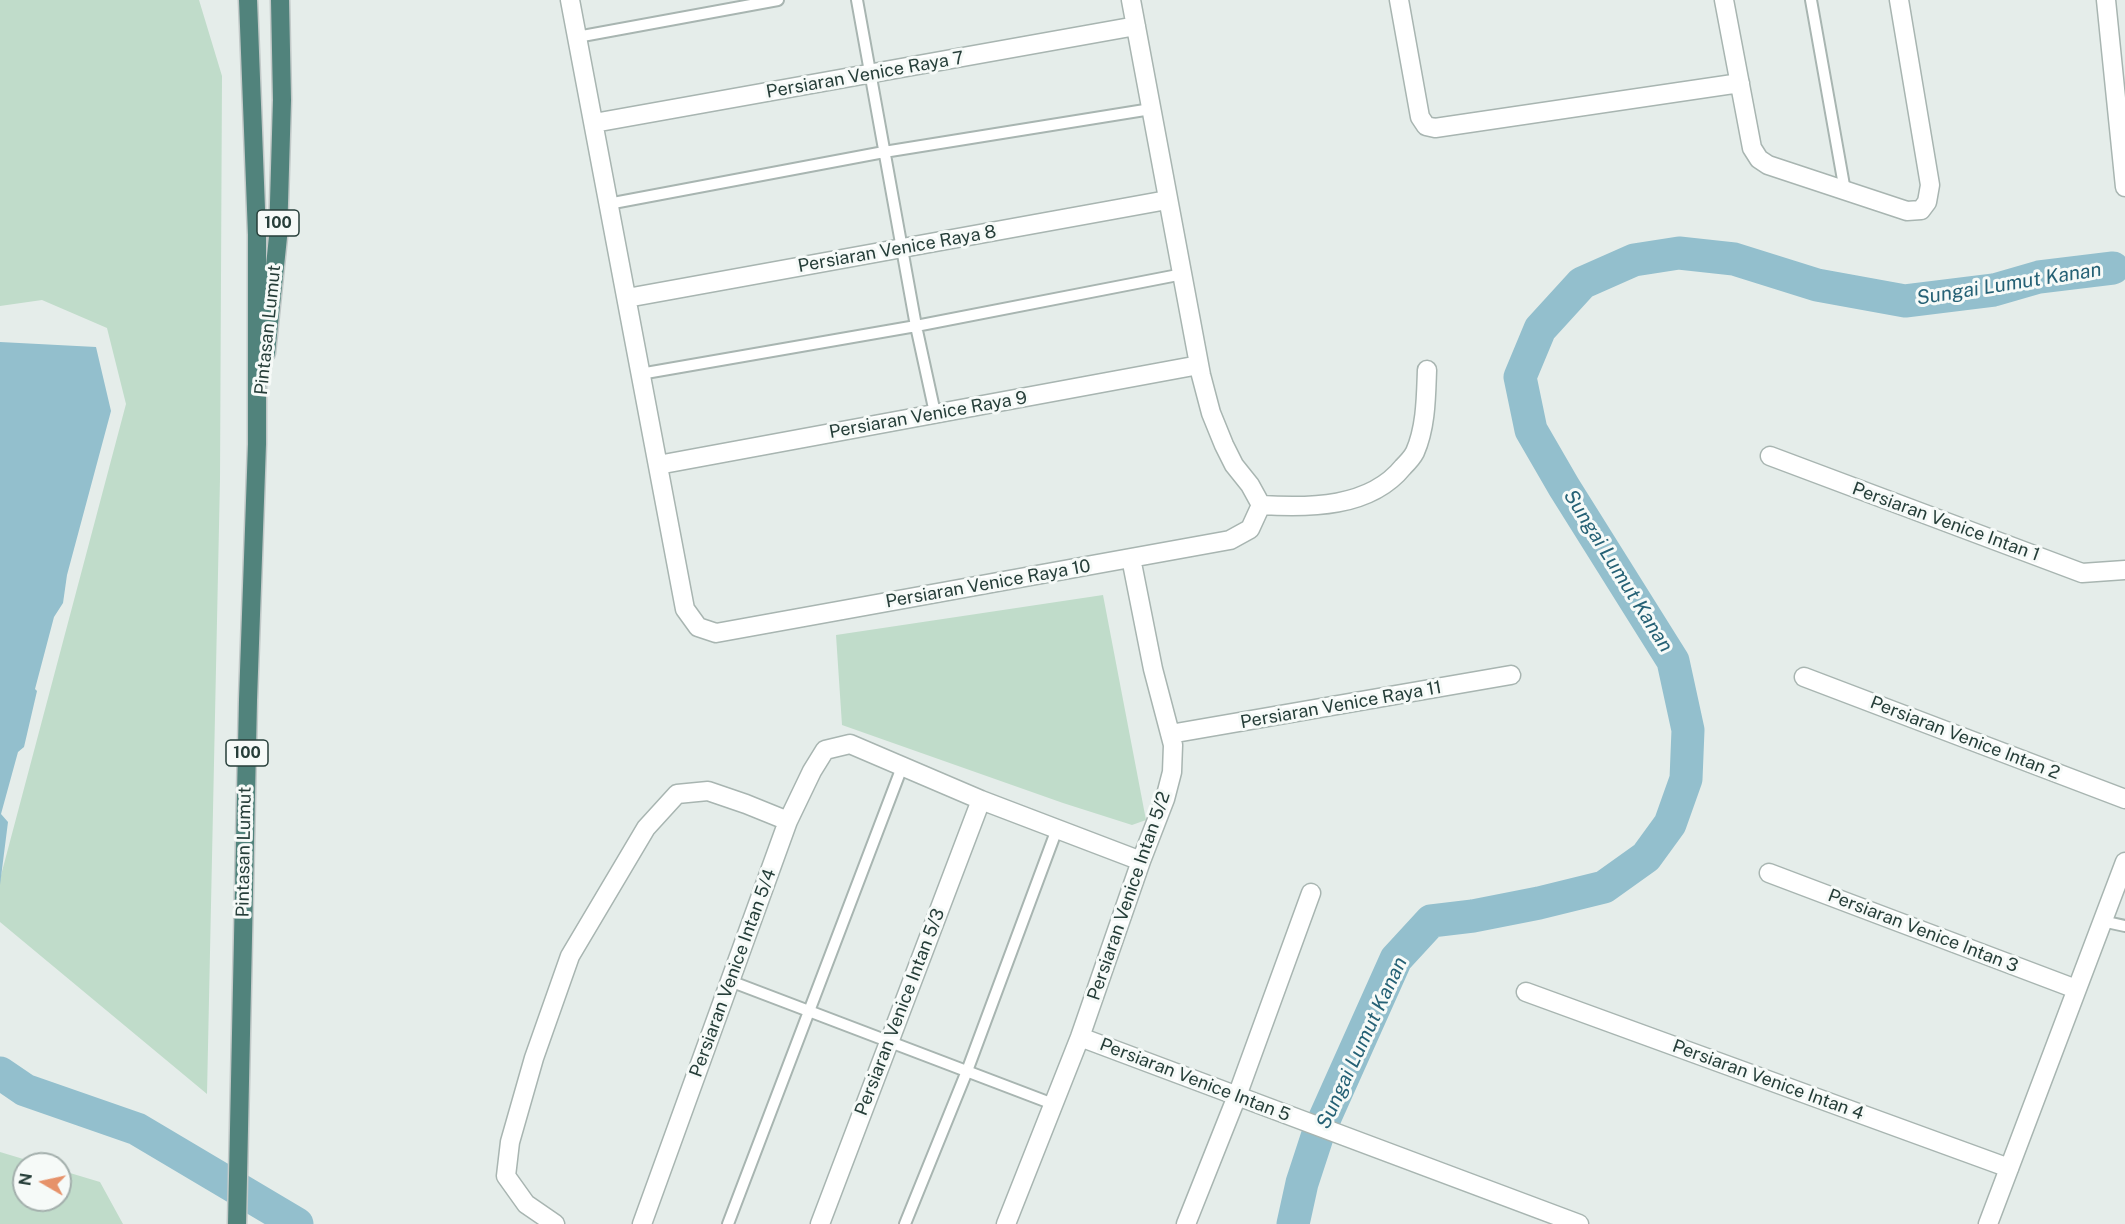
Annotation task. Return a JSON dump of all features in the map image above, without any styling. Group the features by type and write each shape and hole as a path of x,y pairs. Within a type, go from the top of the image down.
{"highway":[{"name":"Pintasan Lumut","path":"237,1224 248,700 257,444 257,235 248,0"},
{"name":"Pintasan Lumut","path":"257,444 278,237 282,100 280,0"},
{"path":"281,47 291,0"}],"street":[{"path":"570,0 658,465"},
{"path":"1131,0 1167,200 1199,365 1211,413 1234,465 1250,485 1261,506 1304,507 1337,503 1365,495 1393,480 1414,454 1423,424 1428,370"},
{"path":"1399,0 1420,117 1425,126 1435,128 1740,83"},
{"path":"1724,0 1752,148 1759,159 1768,165 1907,211 1921,210 1927,202 1930,185 1899,0"},
{"path":"2106,0 2125,187"},
{"name":"Persiaran Venice Raya 7","path":"594,123 1136,26"},
{"name":"Persiaran Venice Raya 8","path":"627,298 1167,200"},
{"name":"Persiaran Venice Raya 9","path":"658,465 1199,365"},
{"name":"Persiaran Venice Intan 1","path":"1770,456 2082,573 2125,570"},
{"name":"Persiaran Venice Raya 10","path":"658,465 684,609 698,627 716,633 1230,540 1250,529 1261,506"},
{"name":"Persiaran Venice Intan 5/2","path":"1006,1224 1080,1037 1165,799 1172,772 1173,745 1153,669 1131,558"},
{"name":"Persiaran Venice Raya 11","path":"1170,734 1511,675"},
{"name":"Persiaran Venice Intan 2","path":"1804,677 2125,799"},
{"name":"Persiaran Venice Intan 5/4","path":"642,1224 788,822 812,771 825,750 850,744 902,767"},
{"path":"902,767 1141,861"},
{"path":"555,1224 526,1204 506,1176 510,1142 534,1058 570,956 646,828 677,794 708,791 788,822"},
{"name":"Persiaran Venice Intan 5/3","path":"820,1224 981,800"},
{"path":"1988,1224 2125,862"},
{"name":"Persiaran Venice Intan 3","path":"1769,873 2076,989"},
{"path":"1186,1224 1237,1096 1311,893"},
{"name":"Persiaran Venice Intan 4","path":"1526,992 2009,1168"},
{"name":"Persiaran Venice Intan 5","path":"1080,1037 1579,1224"}],"lane":[{"path":"577,37 778,0"},
{"path":"857,0 916,326 935,413"},
{"path":"1811,0 1845,191"},
{"path":"608,204 884,152 1151,109"},
{"path":"640,374 916,326 1183,274"},
{"path":"728,1224 902,767"},
{"path":"905,1224 966,1071 1057,829"},
{"path":"2102,921 2125,926"},
{"path":"730,981 1053,1104"}],"green space":[{"path":"0,0 199,0 222,76 220,479 207,1094 0,922 0,879 126,404 107,328 42,300 0,306"},
{"path":"1103,595 1146,820 1132,825 842,725 836,635"},
{"path":"0,1152 12,1156 12,1212 72,1212 72,1174 100,1182 123,1224 0,1224"}],"water":[{"path":"0,342 96,347 111,411 67,575 63,603 54,617 35,689 37,691 24,747 18,752 1,814 8,822 0,885"}],"waterway":[{"name":"Sungai Lumut Kanan","path":"1293,1224 1302,1183 1319,1131 1396,959 1431,921 1473,916 1604,887 1646,857 1670,824 1686,779 1688,730 1673,661 1531,430 1520,377 1540,329 1582,283 1634,260 1679,253 1734,259 1817,285 1905,301 1994,290 2039,277 2113,268"},
{"name":"Sungai Lumut Kanan","path":"0,1073 25,1090 137,1129 297,1224"}]}
